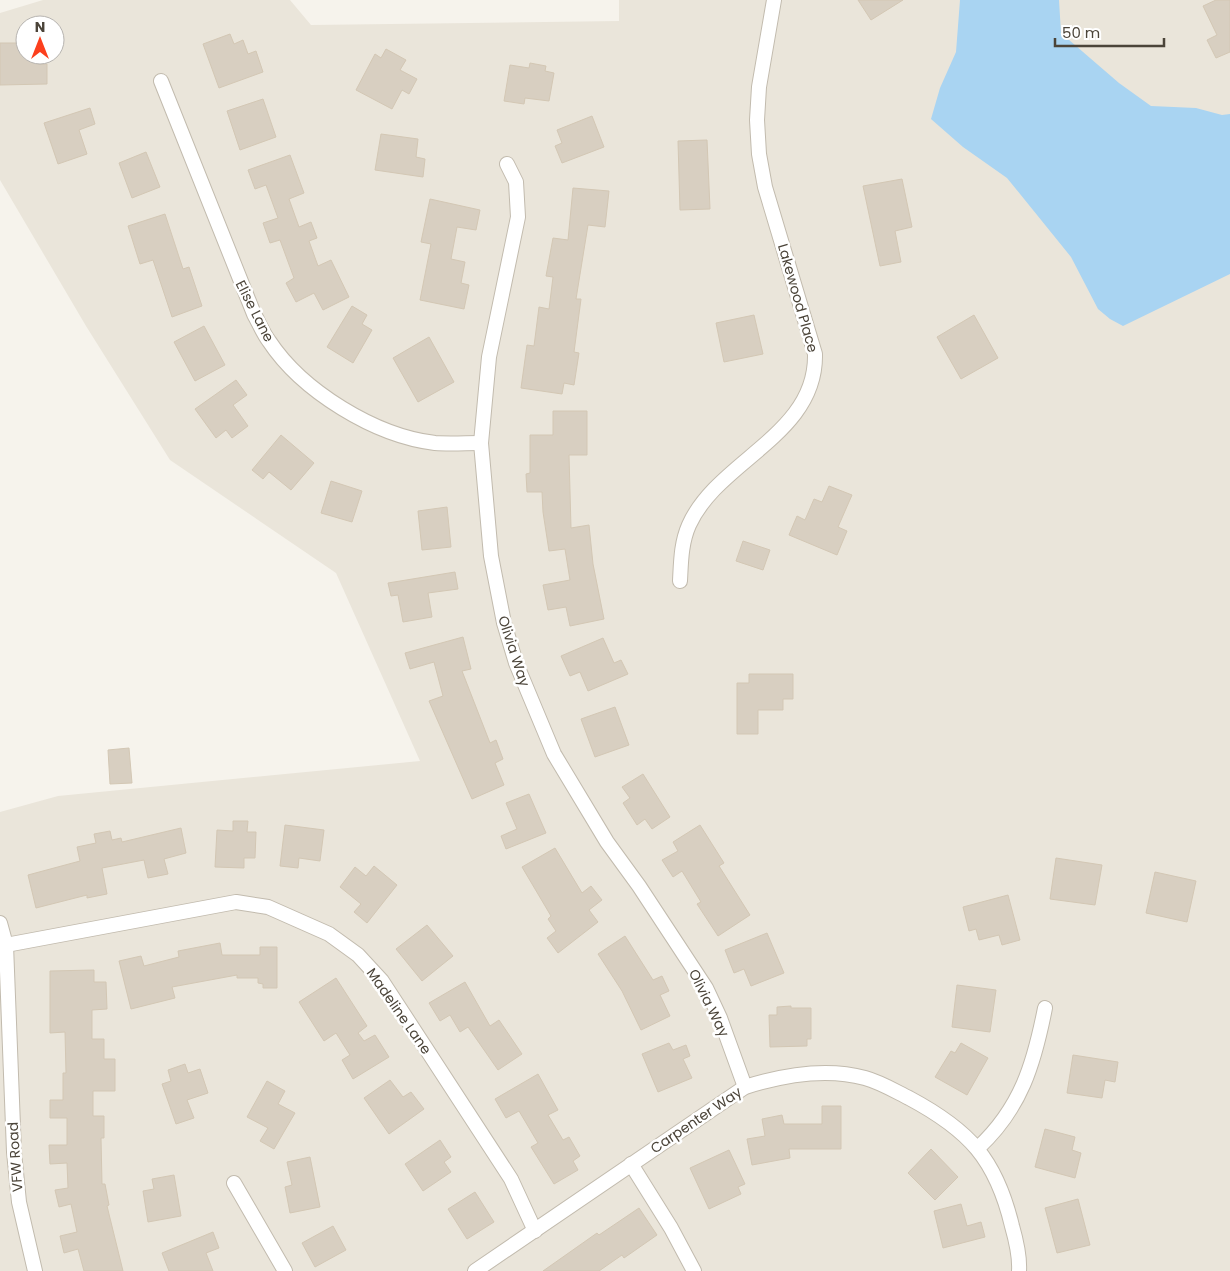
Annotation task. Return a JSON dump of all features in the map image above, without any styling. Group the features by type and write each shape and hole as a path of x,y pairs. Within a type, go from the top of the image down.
{"street":[{"name":"Lakewood Place","path":"680,581 683,541 697,510 708,497 782,428 803,403 815,372 815,354 765,187 759,154 759,87 774,0"},
{"name":"Elise Lane","path":"161,81 254,314 269,341 282,358 318,392 380,428 434,443 481,443"},
{"name":"Olivia Way","path":"507,164 516,182 518,217 489,357 481,443 483,483 495,583 510,643 531,702 554,754 706,988 720,1018 745,1086"},
{"name":"Madeline Lane","path":"6,945 236,902 268,906 329,934 358,955 382,981 511,1179 535,1231"},
{"name":"VFW Road","path":"0,923 6,945 15,1160 20,1210 35,1271"},
{"path":"978,1148 996,1132 1012,1110 1034,1059 1046,1008"},
{"name":"Carpenter Way","path":"475,1271 745,1086 773,1078 803,1073 843,1074 865,1078 930,1109 960,1129 978,1148 999,1186 1008,1208 1014,1233 1019,1271"},
{"path":"631,1164 671,1228 694,1271"},
{"path":"234,1183 285,1271"}],"shaded area":[{"path":"43,0 290,0 311,25 619,21 619,0 1230,0 1230,1271 0,1271 0,812 58,796 420,761 336,573 170,460 86,326 0,180 0,13"}],"water":[{"path":"960,0 1059,0 1061,33 1119,83 1151,106 1196,108 1222,115 1230,114 1230,274 1123,326 1110,319 1098,309 1071,257 1007,178 963,147 931,119 940,88 956,52"}],"building":[{"path":"858,0 903,0 871,20"},
{"path":"1216,0 1230,0 1230,52 1216,58 1207,40 1217,35 1203,6"},
{"path":"230,34 234,44 243,40 248,54 256,51 263,72 219,88 203,44"},
{"path":"0,43 15,43 15,65 47,65 47,84 0,85"},
{"path":"386,49 406,60 400,70 417,79 409,94 402,90 392,109 356,90 375,54 381,58"},
{"path":"530,63 546,66 545,71 554,73 549,101 525,98 524,104 504,101 510,65 529,68"},
{"path":"263,99 276,137 240,150 227,111"},
{"path":"90,108 95,124 79,130 87,154 58,164 44,123"},
{"path":"592,116 604,147 562,163 555,146 562,143 557,130"},
{"path":"381,134 418,139 416,157 425,159 423,177 375,170"},
{"path":"707,140 710,209 680,210 678,141"},
{"path":"146,152 160,187 132,198 119,163"},
{"path":"290,155 304,193 289,199 299,227 311,222 317,238 309,241 318,266 331,260 349,297 323,310 314,293 296,302 286,283 294,278 280,240 270,243 263,223 278,218 266,185 255,189 248,170"},
{"path":"902,179 912,227 895,231 901,262 880,266 863,186"},
{"path":"573,188 609,191 605,227 588,225 576,299 581,299 574,352 579,353 574,385 564,383 562,394 521,388 527,345 534,346 539,307 549,309 553,277 546,276 553,238 568,240"},
{"path":"430,199 480,210 476,230 457,227 451,259 465,262 461,283 469,285 464,309 420,300 431,244 421,242"},
{"path":"165,214 183,269 189,267 202,306 172,317 153,260 140,264 128,226"},
{"path":"352,306 367,315 362,324 372,330 353,363 327,347"},
{"path":"754,315 763,354 724,362 716,323"},
{"path":"974,315 998,358 961,379 937,337"},
{"path":"204,326 225,365 195,381 174,342"},
{"path":"429,337 454,382 418,402 393,358"},
{"path":"236,380 247,395 233,405 248,426 232,438 226,430 216,438 195,409"},
{"path":"553,411 587,411 587,455 569,455 571,528 589,525 593,564 604,619 570,626 566,607 548,610 543,585 570,580 565,549 549,551 542,492 527,492 526,474 530,473 530,435 553,435"},
{"path":"281,435 314,463 291,490 269,472 263,479 252,470"},
{"path":"331,481 362,491 352,522 321,513"},
{"path":"829,486 852,495 838,527 847,531 837,555 789,535 797,516 805,520 814,499 822,502"},
{"path":"447,507 451,547 422,550 418,511"},
{"path":"743,541 770,550 763,570 736,561"},
{"path":"455,572 458,589 428,593 432,617 403,622 398,595 391,596 388,583"},
{"path":"463,637 471,669 462,671 490,743 496,740 503,759 495,763 504,785 472,799 429,701 443,696 434,662 410,669 405,653"},
{"path":"603,638 614,663 621,660 628,674 588,691 580,672 570,676 561,656"},
{"path":"749,674 793,674 793,699 783,699 783,710 758,710 758,734 737,734 737,683 749,683"},
{"path":"615,707 629,745 595,757 581,719"},
{"path":"129,748 132,783 110,784 108,750"},
{"path":"643,774 670,817 652,829 645,819 637,825 623,803 630,798 622,787"},
{"path":"529,794 546,833 506,849 501,836 517,829 506,803"},
{"path":"233,821 248,821 247,832 256,832 255,858 244,858 244,868 215,867 217,830 233,831"},
{"path":"285,825 324,830 320,861 299,858 298,868 280,866"},
{"path":"700,825 724,863 719,866 750,915 718,936 697,904 701,902 682,871 673,877 662,860 678,851 673,842"},
{"path":"181,828 186,853 164,859 168,874 148,878 144,860 102,868 107,894 87,898 87,895 36,908 28,875 80,861 77,847 96,843 94,834 110,831 112,840 121,838 122,842"},
{"path":"555,848 582,893 591,886 602,900 589,910 598,922 558,953 547,938 556,931 548,919 551,916 522,867"},
{"path":"1056,858 1102,865 1095,905 1050,899"},
{"path":"374,866 397,885 367,923 354,912 361,904 340,887 355,867 366,876"},
{"path":"1155,872 1196,881 1187,922 1146,913"},
{"path":"1008,895 1020,940 1002,945 999,935 979,940 976,929 969,931 963,907"},
{"path":"427,925 453,956 422,981 396,949"},
{"path":"767,933 784,973 751,986 744,969 734,973 725,950"},
{"path":"625,936 653,980 662,976 669,991 660,995 670,1016 641,1030 622,991 598,954"},
{"path":"220,943 222,955 260,955 260,947 277,947 277,988 263,988 263,984 258,983 258,978 237,978 237,975 172,987 175,998 131,1009 119,961 141,956 144,966 179,957 178,951"},
{"path":"94,970 94,982 106,982 107,1009 92,1010 92,1039 104,1039 104,1059 115,1059 115,1091 93,1091 93,1116 104,1116 104,1138 101,1138 102,1184 105,1184 109,1205 107,1206 123,1271 84,1271 78,1249 64,1253 60,1236 77,1232 71,1204 59,1207 55,1190 68,1188 67,1163 50,1164 49,1145 67,1145 67,1118 50,1118 50,1100 63,1100 63,1073 66,1073 65,1032 50,1033 50,971"},
{"path":"336,978 367,1026 358,1033 364,1041 375,1035 389,1057 353,1079 342,1060 350,1055 336,1033 324,1041 299,1002"},
{"path":"465,982 490,1026 499,1020 522,1054 498,1070 468,1027 460,1032 450,1015 440,1021 429,1003"},
{"path":"957,985 996,990 990,1032 952,1027"},
{"path":"791,1006 791,1008 811,1008 811,1039 807,1039 807,1046 770,1047 769,1015 777,1015 777,1007"},
{"path":"669,1043 673,1050 686,1045 690,1056 683,1059 692,1078 658,1092 642,1054"},
{"path":"961,1043 988,1058 967,1095 935,1077 951,1051 955,1053"},
{"path":"1073,1055 1118,1062 1115,1082 1105,1080 1102,1098 1067,1093"},
{"path":"185,1064 188,1073 200,1069 208,1093 187,1100 194,1118 176,1124 162,1084 171,1081 168,1070"},
{"path":"538,1074 558,1110 548,1115 563,1140 569,1137 580,1156 573,1161 578,1170 554,1184 531,1147 538,1143 519,1111 506,1118 495,1099"},
{"path":"390,1080 403,1097 411,1092 424,1109 389,1134 364,1098"},
{"path":"267,1081 285,1091 278,1104 295,1113 274,1149 260,1141 268,1128 247,1117"},
{"path":"822,1106 841,1106 841,1149 789,1149 790,1158 752,1165 747,1139 765,1136 762,1119 782,1115 784,1124 822,1124"},
{"path":"1045,1129 1075,1137 1072,1150 1081,1153 1075,1178 1035,1167"},
{"path":"440,1140 451,1157 444,1162 451,1172 423,1191 405,1164"},
{"path":"931,1149 958,1177 935,1200 908,1173"},
{"path":"729,1150 745,1184 738,1187 741,1194 709,1209 690,1168"},
{"path":"310,1157 320,1207 290,1213 285,1187 292,1185 287,1162"},
{"path":"174,1175 181,1216 148,1222 143,1191 154,1189 152,1179"},
{"path":"475,1192 494,1222 467,1239 448,1209"},
{"path":"1078,1199 1090,1245 1057,1253 1045,1208"},
{"path":"961,1204 967,1226 981,1222 985,1237 943,1248 934,1211"},
{"path":"639,1208 657,1235 624,1258 622,1255 599,1271 543,1271 597,1233 599,1235"},
{"path":"333,1226 346,1250 315,1267 302,1243"},
{"path":"213,1232 219,1248 206,1253 213,1271 169,1271 162,1253"}]}
